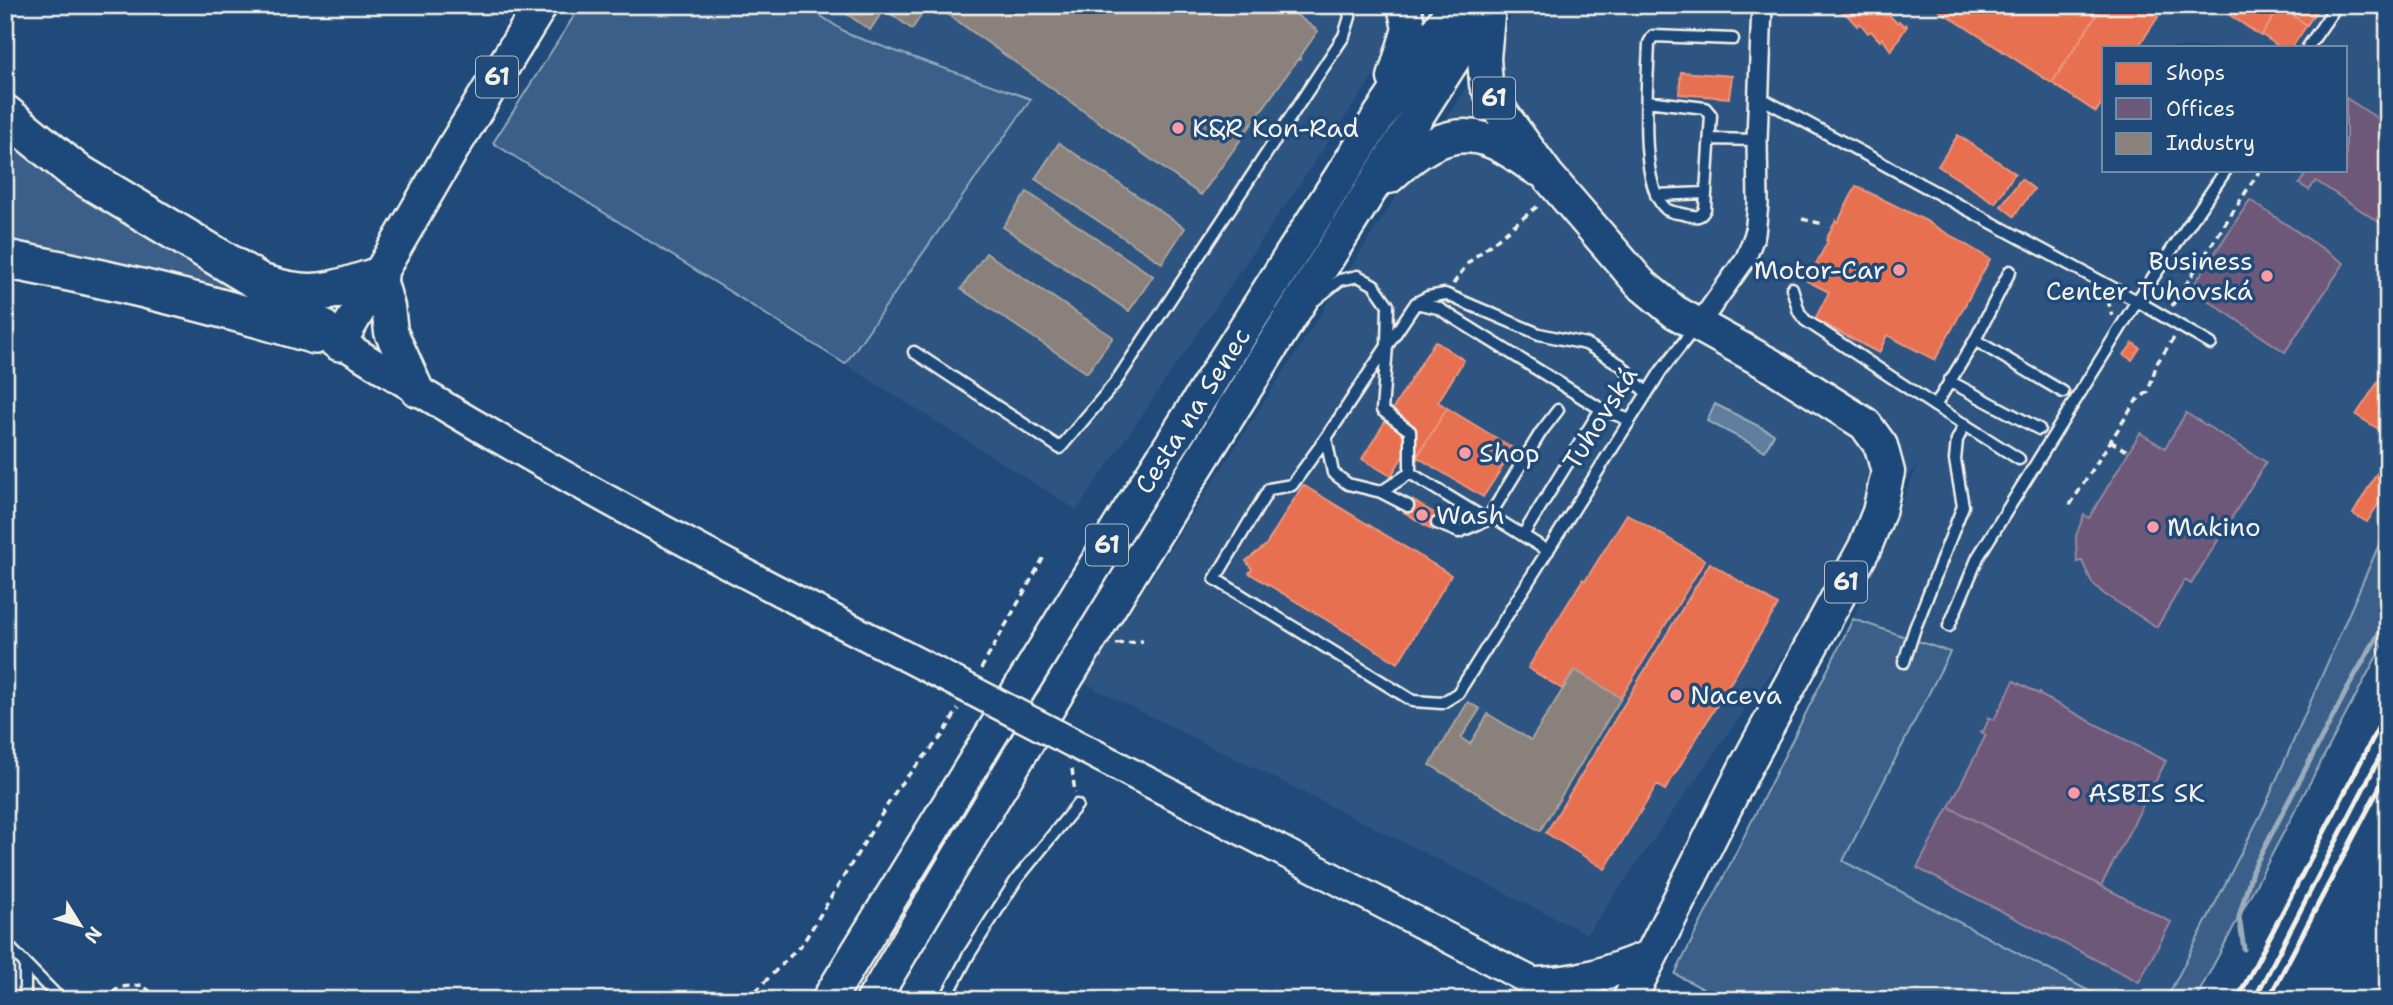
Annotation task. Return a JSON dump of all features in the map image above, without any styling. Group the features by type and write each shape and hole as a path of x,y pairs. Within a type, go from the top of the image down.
{"highway":[{"path":"5,114 75,172 261,283 340,342"},
{"path":"5,259 76,273 246,314 340,342"},
{"path":"261,283 286,291 309,294 331,291 379,276"}],"main road":[{"name":"61","path":"340,342 453,148 541,5"},
{"name":"61","path":"1380,116 1402,57 1409,29 1405,5"},
{"name":"Cesta na Senec","path":"828,1000 1125,516 1380,116 1455,5"},
{"name":"61","path":"1489,5 1484,58 1486,84 1543,190"},
{"name":"Cesta na Senec","path":"873,1000 981,816 1284,324 1489,5"},
{"name":"61","path":"1362,203 1408,160 1447,138 1466,136 1490,141 1640,283 1675,312 1852,414 1865,424 1881,446 1888,471 1879,512 1865,547 1744,770 1629,1000"},
{"path":"379,276 388,307 391,332 418,390"},
{"path":"340,342 618,505 734,568 1567,1000"},
{"path":"1536,984 1586,980 1650,957 1654,1000"}],"street":[{"name":"Tuhovská","path":"1699,324 1719,293 1738,271 1752,245 1758,204 1757,140 1762,5"}],"lane":[{"path":"914,352 1060,448 1115,383 1344,36 1350,18 1347,5"},
{"path":"2309,46 2337,5"},
{"path":"1647,101 1705,108 1711,115 1705,209 1698,217 1670,211 1656,195 1649,171 1647,149 1647,101 1649,43 1653,36 1733,39"},
{"path":"1758,97 2137,301 2211,344"},
{"path":"1711,139 1757,140"},
{"path":"1949,626 1978,557 2137,301 2225,172"},
{"path":"1656,195 1706,194"},
{"path":"1935,406 1975,340 2010,271"},
{"path":"1284,324 1340,280 1358,276 1374,285 1388,305 1382,410 1410,431 1410,473"},
{"path":"1792,288 1799,312 1805,320 2019,459"},
{"path":"1408,506 1381,492 1348,484 1333,473 1326,438 1416,303 1428,297 1445,294 1539,334 1586,344 1621,365 1647,393"},
{"path":"1416,303 1438,308 1601,409 1630,420"},
{"name":"Tuhovská","path":"1326,438 1292,485 1269,489 1215,579 1413,701 1442,703 1458,693 1647,393 1682,342 1699,324"},
{"path":"1975,340 2063,392"},
{"path":"1949,382 2039,429"},
{"path":"1523,535 1601,409"},
{"path":"1437,523 1459,533 1489,517 1541,432 1558,410"},
{"path":"1903,662 1962,506 1955,460 1957,440 1965,424"},
{"path":"1381,492 1410,473"},
{"path":"1410,473 1548,551"},
{"path":"945,1000 968,956 1017,878 1077,805"},
{"path":"5,943 61,1000"},
{"path":"25,963 25,1000"}],"path":[{"path":"2070,505 2136,401 2148,392 2157,362 2174,338 2157,327 2259,172"},
{"path":"1445,294 1469,262 1543,190"},
{"path":"1802,219 1823,224"},
{"path":"2110,441 2129,452"},
{"path":"977,675 1045,555"},
{"path":"1116,645 1143,641"},
{"path":"747,1000 803,943 899,786 943,735 964,699"},
{"path":"1072,762 1072,782 1077,805"},
{"path":"103,1000 120,987 142,985 161,1000"}],"shaded area":[{"path":"581,5 1389,5 1393,23 1390,52 1077,510 493,143"},
{"path":"581,5 804,5 850,35 1031,99 845,364 493,143"},
{"path":"1519,5 2388,5 2388,524 2265,806 2166,1000 2106,1000 1842,861 1949,652 1853,619 1919,462 1587,934 1084,683"},
{"path":"5,132 260,306 5,245"},
{"path":"1715,404 1774,434 1765,451 1707,421"},
{"path":"2388,524 2388,635 2195,1000 2166,1000 2265,806"},
{"path":"1853,619 1950,652 1843,861 2106,1000 1724,1000 1675,974"}],"building: Shops":[{"path":"1832,5 1871,5 1874,9 1877,6 1885,16 1888,14 1897,23 1899,21 1907,26 1891,51 1882,38 1880,41 1871,31 1868,33 1860,23 1857,26"},
{"path":"1931,5 2103,5 2052,83"},
{"path":"2103,5 2139,5 2158,17 2139,46 2102,46 2102,102 2096,112 2052,83"},
{"path":"2215,5 2282,5 2261,36"},
{"path":"2320,5 2307,25 2280,7"},
{"path":"2280,7 2307,25 2293,46 2278,46 2262,35"},
{"path":"1681,72 1732,76 1729,98 1679,94"},
{"path":"1958,135 2015,173 1995,203 1938,166"},
{"path":"2021,179 2034,189 2014,216 2001,206"},
{"name":"Motor-Car","path":"1856,186 1926,221 1990,259 1935,360 1887,335 1879,353 1815,319 1829,292 1807,281 1836,220 1838,222"},
{"path":"1435,341 1464,360 1438,402 1447,408 1417,457 1406,451 1391,476 1362,459"},
{"path":"2133,343 2140,348 2132,360 2124,355"},
{"path":"2388,367 2388,435 2356,415"},
{"name":"Shop","path":"1447,408 1514,449 1483,497 1417,457"},
{"path":"2377,473 2388,480 2388,488 2367,522 2353,514"},
{"path":"1303,485 1451,575 1398,663 1249,573 1252,569 1246,561 1266,545"},
{"name":"Wash","path":"1412,500 1441,517 1433,530 1404,512"},
{"path":"1627,514 1705,560 1621,698 1575,670 1562,689 1528,668"},
{"name":"Naceva","path":"1710,563 1778,605 1665,790 1657,785 1605,869 1546,833"}],"building: Offices":[{"path":"2348,99 2388,125 2388,228 2316,181 2309,190 2299,184 2305,175 2301,172 2348,172"},
{"name":"Business Center Tuhovská","path":"2250,200 2344,263 2285,352 2191,289"},
{"name":"Makino","path":"2186,413 2266,462 2191,584 2185,580 2157,627 2104,594 2092,583 2082,561 2077,562 2076,536 2084,515 2089,518 2140,433 2165,448"},
{"path":"2014,681 2039,694 2040,691 2040,695 2166,761 2101,886 1949,807 1986,735 1979,731 1983,732 1989,719 1987,717 1994,720"},
{"path":"1949,807 2171,922 2139,982 1917,868"}],"building: Industry":[{"path":"834,5 928,5 912,29 884,9 870,30"},
{"name":"K&R Kon-Rad","path":"935,5 1283,5 1318,31 1299,58 1301,60 1298,59 1201,195"},
{"path":"1059,143 1185,228 1162,263 1035,179"},
{"path":"1027,192 1153,276 1129,311 1003,227"},
{"path":"986,253 1113,337 1087,373 961,289"},
{"path":"1575,670 1621,698 1540,831 1430,765 1468,702 1480,709 1461,738 1470,744 1488,714 1531,740"}],"waterway":[{"path":"2244,949 2239,917 2252,871 2351,682 2388,618"}],"railway":[{"path":"2237,1000 2388,709"},
{"path":"2254,1000 2388,741"},
{"path":"2268,1000 2388,771"}],"place":[{"name":"K&R Kon-Rad","path":"1178,128"},
{"name":"Motor-Car","path":"1899,270"},
{"name":"Business Center Tuhovská","path":"2267,276"},
{"name":"Shop","path":"1465,453"},
{"name":"Wash","path":"1422,515"},
{"name":"Makino","path":"2153,527"},
{"name":"Naceva","path":"1676,695"},
{"name":"ASBIS SK","path":"2074,793"}]}
